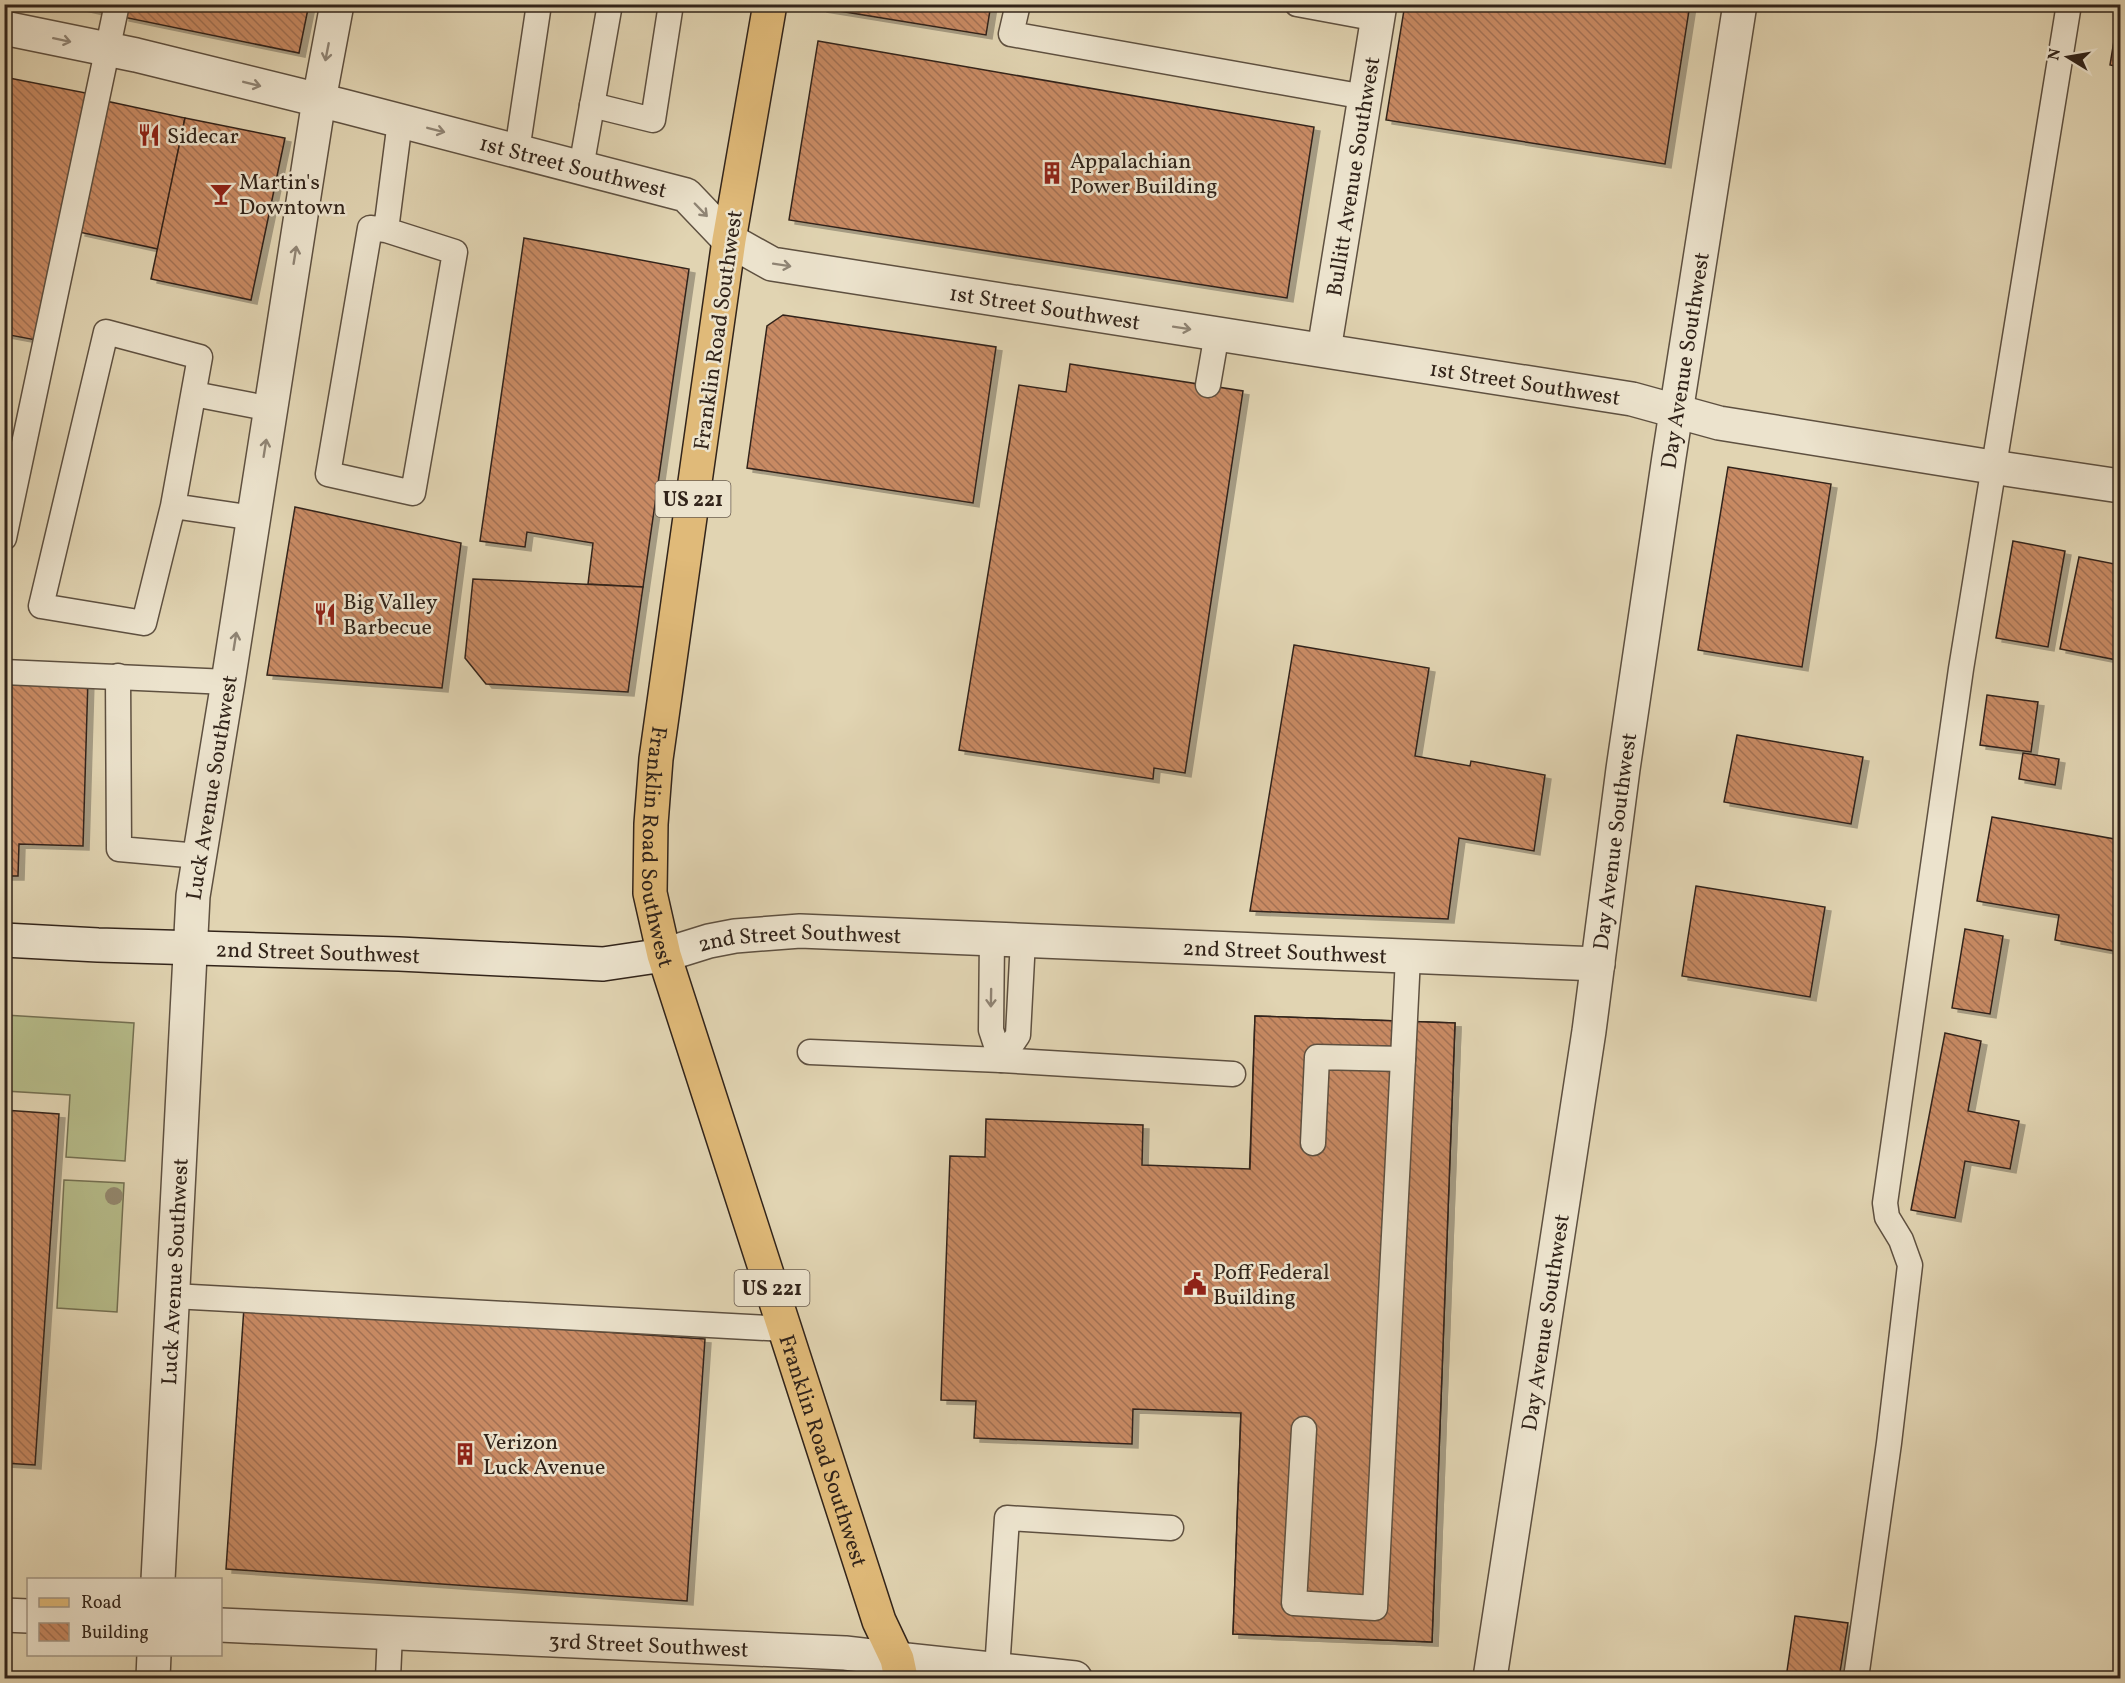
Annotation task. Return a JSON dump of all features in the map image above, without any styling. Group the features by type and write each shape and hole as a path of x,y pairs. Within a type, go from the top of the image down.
{"main road":[{"name":"Franklin Road Southwest","path":"770,4 729,240 656,759 651,824 650,893 664,955 879,1621 907,1672"}],"street":[{"name":"Luck Avenue Southwest","path":"158,1578 193,896 318,100 337,4"},
{"name":"Day Avenue Southwest","path":"1490,1678 1589,1031 1623,769 1676,410 1740,4"},
{"name":"Bullitt Avenue Southwest","path":"1324,350 1379,12"},
{"name":"1st Street Southwest","path":"4,28 108,49 318,100 686,195 729,240 772,264 1632,399 1719,423 2121,486"},
{"name":"2nd Street Southwest","path":"4,940 399,954 603,964 664,955 709,941 735,936 800,931 1598,964"},
{"path":"4,1615 27,1616"},
{"name":"3rd Street Southwest","path":"222,1625 845,1653 907,1672 997,1670 1075,1678"},
{"path":"153,1678 154,1656"}],"lane":[{"path":"4,538 117,4"},
{"path":"517,151 539,4"},
{"path":"581,168 610,4"},
{"path":"592,105 653,120 670,4"},
{"path":"1018,4 1011,34 1365,97"},
{"path":"1297,4 1379,12"},
{"path":"1856,1678 1890,1443 1910,1265 1901,1240 1887,1217 1885,1203 1960,669 2069,4"},
{"path":"386,230 400,121"},
{"path":"370,228 386,230 455,252 413,493 328,474 370,228"},
{"path":"106,332 200,357 173,506 144,623 41,606 106,332"},
{"path":"1208,385 1217,333"},
{"path":"194,394 271,409"},
{"path":"173,506 254,518"},
{"path":"4,672 228,682"},
{"path":"118,676 119,849 199,856"},
{"path":"1001,1060 991,1030 1008,940"},
{"path":"1304,1429 1294,1603 1375,1608 1408,957"},
{"path":"810,1052 1001,1060 1233,1074"},
{"path":"1313,1143 1317,1057 1403,1059"},
{"path":"173,1296 785,1329"},
{"path":"997,1670 1007,1518 1171,1528"},
{"path":"388,1678 390,1633"}],"green space":[{"path":"5,1015 134,1023 125,1161 66,1157 70,1095 5,1091"},
{"path":"64,1180 124,1183 117,1312 57,1308"}],"building":[{"path":"67,4 113,4 111,14"},
{"path":"125,4 309,4 299,53 123,17"},
{"path":"821,4 991,4 986,35 821,8"},
{"path":"1405,4 1690,4 1665,164 1386,120"},
{"path":"2120,4 2120,67 2110,65"},
{"name":"Appalachian Power Building","path":"818,41 1314,127 1287,298 789,220"},
{"path":"4,77 91,94 41,341 4,334"},
{"path":"106,101 185,118 158,249 79,232"},
{"name":"Martin's Downtown","path":"185,118 285,138 251,300 151,279"},
{"path":"524,238 689,269 643,587 588,584 593,543 527,532 525,547 480,541"},
{"path":"783,315 996,347 973,503 747,468 767,326"},
{"path":"1070,364 1243,391 1185,773 1154,768 1153,779 959,750 1019,385 1066,392"},
{"path":"1728,467 1831,484 1802,667 1698,650"},
{"path":"295,507 461,543 442,688 267,675"},
{"path":"2013,541 2065,551 2048,647 1996,638"},
{"path":"2079,557 2120,565 2120,642 2117,660 2060,649"},
{"path":"473,579 643,587 628,692 486,684 465,658"},
{"path":"1294,645 1429,668 1415,756 1470,766 1471,761 1545,775 1534,851 1459,838 1448,919 1250,911"},
{"path":"4,676 88,679 83,846 19,844 18,876 4,876"},
{"path":"1987,695 2038,702 2031,752 1980,745"},
{"path":"1737,735 1863,757 1851,824 1724,802"},
{"path":"2023,753 2059,759 2055,785 2019,779"},
{"path":"1992,817 2120,840 2120,952 2055,940 2059,915 1977,901"},
{"path":"1696,886 1825,907 1810,997 1682,976"},
{"path":"1965,929 2003,936 1990,1014 1952,1008"},
{"path":"1255,1016 1455,1023 1432,1642 1233,1634"},
{"name":"Poff Federal Building","path":"1255,1016 1455,1023 1432,1642 1233,1634 1241,1413 1133,1409 1132,1444 974,1438 976,1401 941,1400 950,1156 985,1157 986,1119 1143,1125 1142,1165 1250,1169"},
{"path":"1945,1033 1981,1041 1968,1111 2019,1121 2010,1169 1965,1161 1955,1218 1911,1210"},
{"path":"4,1110 59,1114 35,1465 4,1463"},
{"name":"Verizon Luck Avenue","path":"244,1307 705,1339 687,1601 226,1569"},
{"path":"1795,1616 1848,1623 1839,1678 1786,1678"}],"place":[{"name":"Sidecar","path":"149,135"},
{"name":"Appalachian Power Building","path":"1052,173"},
{"name":"Martin's Downtown","path":"221,194"},
{"name":"Big Valley Barbecue","path":"325,614"},
{"name":"Poff Federal Building","path":"1195,1284"},
{"name":"Verizon Luck Avenue","path":"465,1454"}]}
